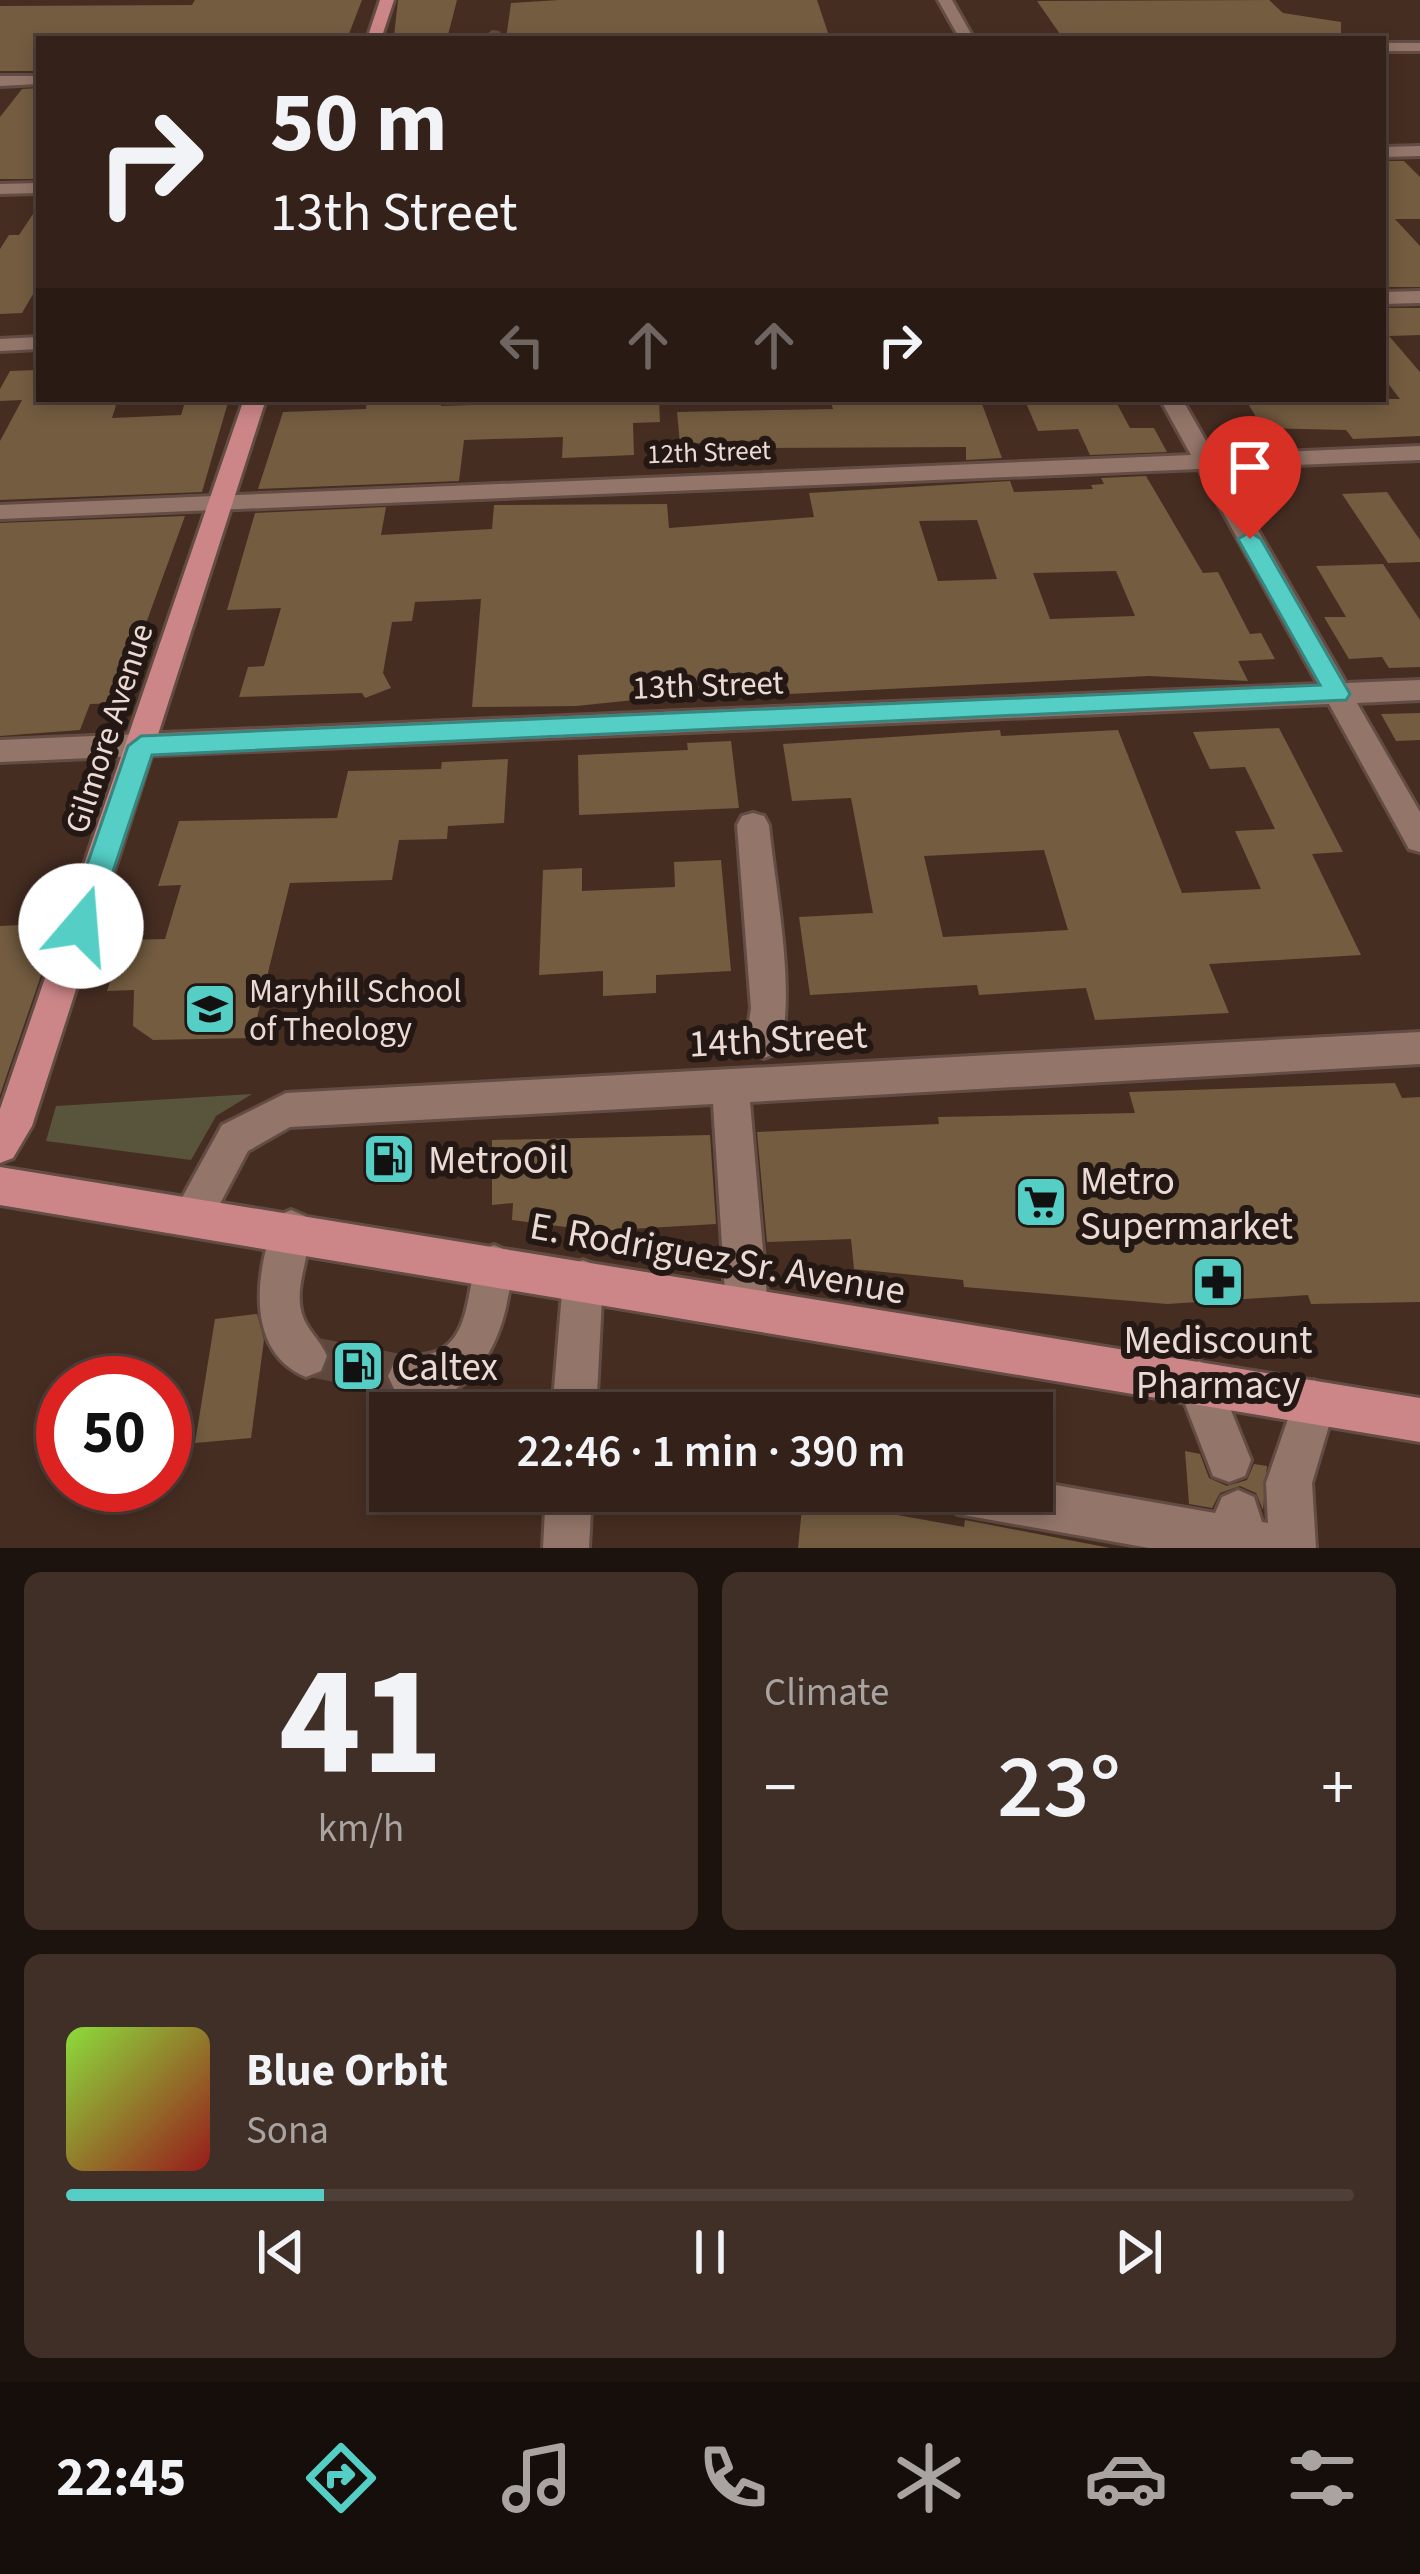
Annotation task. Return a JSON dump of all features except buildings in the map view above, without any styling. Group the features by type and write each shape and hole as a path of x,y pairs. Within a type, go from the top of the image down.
{"main road":[{"path":"375,36 387,0"},
{"name":"Gilmore Avenue","path":"0,1144 13,1126 254,402"},
{"name":"E. Rodriguez Sr. Avenue","path":"0,1186 291,1230 1420,1420"}],"street":[{"path":"945,0 965,36"},
{"path":"1386,47 1420,46"},
{"path":"0,81 36,80"},
{"path":"1386,152 1420,151"},
{"path":"1386,298 1420,297"},
{"path":"0,345 36,344"},
{"path":"1173,402 1420,840"},
{"name":"12th Street","path":"0,512 1420,453"},
{"name":"13th Street","path":"0,751 1420,690"},
{"path":"753,825 769,1008 764,1042"},
{"name":"14th Street","path":"193,1214 235,1138 286,1110 1420,1048"},
{"path":"730,1086 746,1308"},
{"path":"291,1230 276,1304 283,1328 307,1355"},
{"path":"410,1376 437,1377 456,1368 477,1343 494,1264"},
{"path":"575,1392 583,1280"},
{"path":"1198,1383 1229,1460"},
{"path":"1293,1548 1289,1483 1315,1402"},
{"path":"1053,1505 1251,1534"},
{"path":"566,1548 568,1512"}],"shaded area":[{"path":"252,1094 216,1116 191,1160 46,1141 56,1106"}],"tunnel":[{"path":"306,1356 410,1376"}],"place":[{"name":"Maryhill School of Theology","path":"210,1009"},
{"name":"MetroOil","path":"389,1159"},
{"name":"Metro Supermarket","path":"1041,1202"},
{"name":"Mediscount Pharmacy","path":"1218,1282"},
{"name":"Caltex","path":"358,1366"}],"route":[{"path":"81,926 141,746 1337,694 1250,539"}]}
